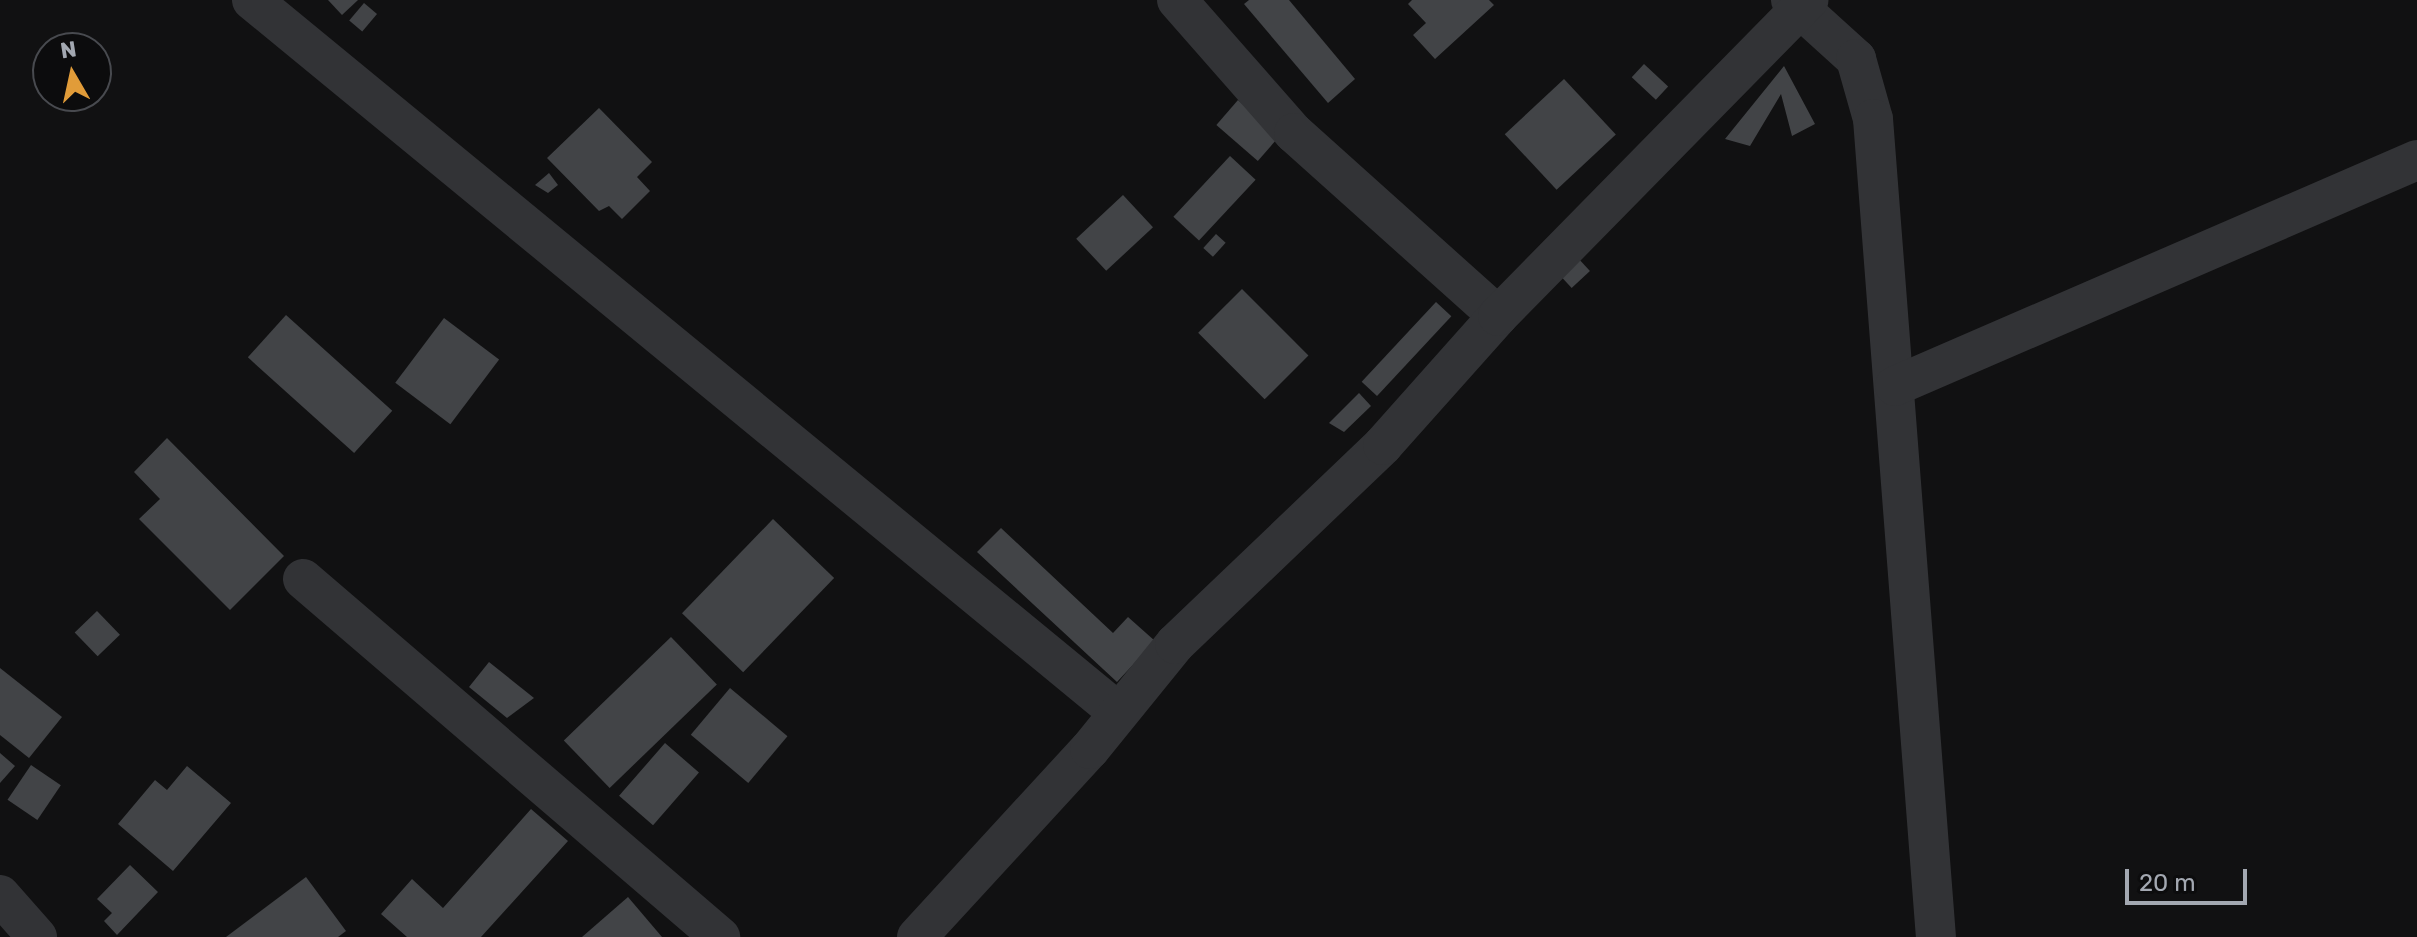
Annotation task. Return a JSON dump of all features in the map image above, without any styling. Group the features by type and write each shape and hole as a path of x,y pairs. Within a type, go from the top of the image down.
{"street":[{"path":"252,0 1118,712"},
{"path":"1177,0 1294,133 1498,316"},
{"path":"917,937 1175,644 1383,445 1498,316 1800,2 1856,59 1873,119 1936,937"},
{"path":"1895,386 2417,160"},
{"path":"303,579 720,937"},
{"path":"0,895 37,937"}],"building":[{"path":"328,0 358,0 342,15"},
{"path":"1249,0 1289,0 1355,79 1328,103 1244,4"},
{"path":"1412,0 1489,0 1494,5 1435,59 1413,35 1426,23 1408,4"},
{"path":"364,3 377,14 362,32 349,21"},
{"path":"1644,64 1668,87 1656,100 1632,77"},
{"path":"1784,66 1815,124 1792,136 1781,94 1750,146 1725,139"},
{"path":"1564,79 1616,135 1557,190 1505,134"},
{"path":"1238,100 1280,136 1258,161 1216,125"},
{"path":"599,108 652,162 637,177 650,191 622,219 609,206 599,211 547,158"},
{"path":"1230,156 1256,180 1199,241 1173,217"},
{"path":"549,173 558,185 548,193 535,185"},
{"path":"1123,195 1153,227 1106,271 1076,239"},
{"path":"1216,234 1226,243 1213,257 1203,248"},
{"path":"1577,257 1590,271 1572,288 1559,274"},
{"path":"1242,289 1308,355 1265,399 1198,333"},
{"path":"1436,302 1451,316 1377,396 1362,382"},
{"path":"286,315 392,411 354,453 248,357"},
{"path":"444,318 499,360 450,424 395,383"},
{"path":"1359,393 1371,406 1344,432 1329,423"},
{"path":"167,438 284,556 230,610 139,519 160,499 134,472"},
{"path":"773,519 834,578 743,672 682,613"},
{"path":"1001,528 1113,633 1128,617 1155,641 1117,682 977,552"},
{"path":"97,611 120,635 98,656 75,633"},
{"path":"671,637 717,684 610,788 564,741"},
{"path":"489,662 534,698 507,718 469,687"},
{"path":"0,668 62,717 29,758 0,735"},
{"path":"730,688 787,736 748,783 691,735"},
{"path":"665,743 699,773 653,825 619,796"},
{"path":"0,753 15,766 0,783"},
{"path":"31,765 61,785 37,820 8,800"},
{"path":"187,766 231,803 173,871 118,824 155,780 167,790"},
{"path":"531,809 568,841 481,937 407,937 381,914 412,879 443,908"},
{"path":"130,865 158,892 117,935 104,921 112,913 97,899"},
{"path":"306,877 346,931 338,937 226,937"},
{"path":"628,897 662,937 582,937"}]}
